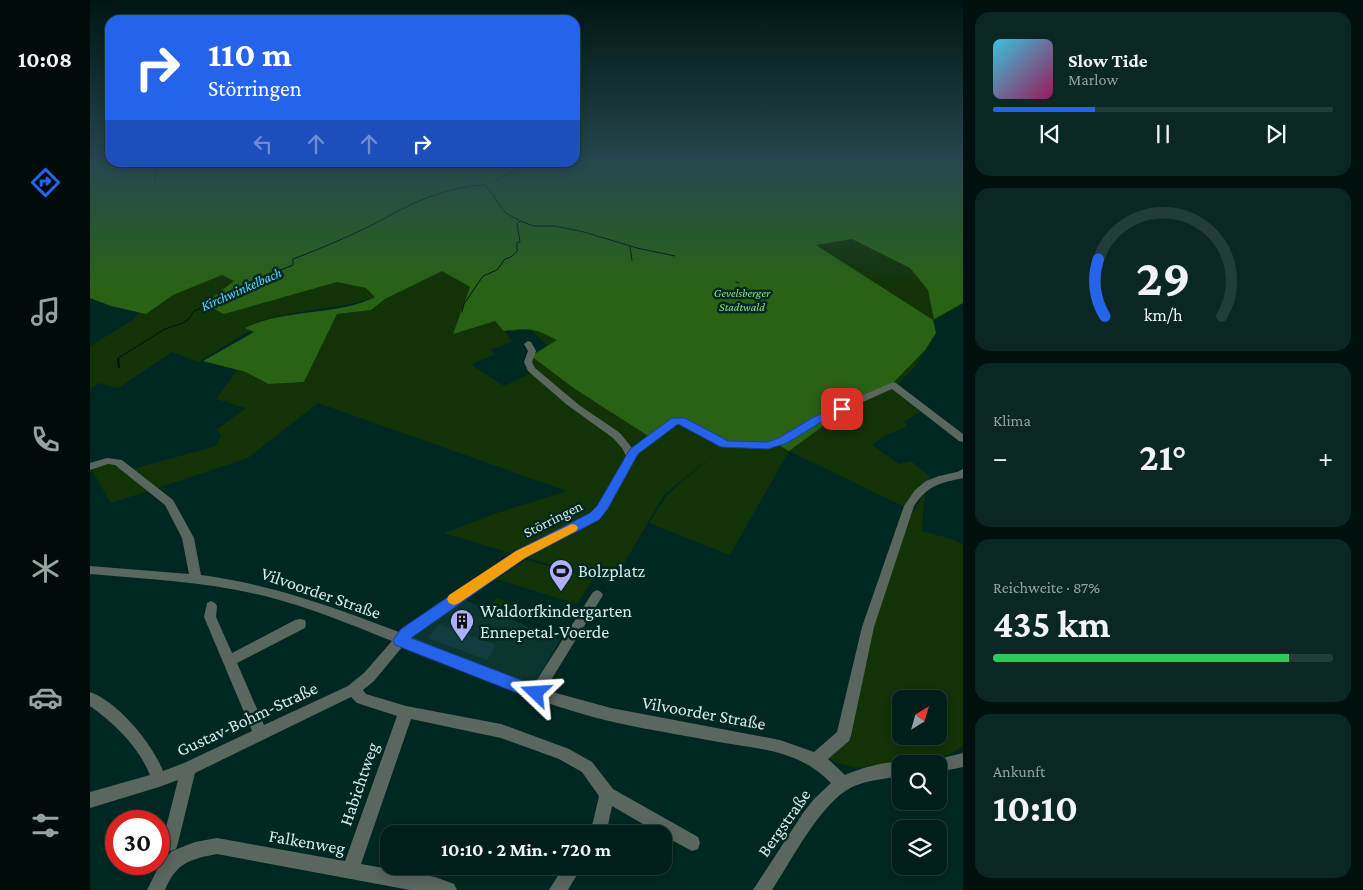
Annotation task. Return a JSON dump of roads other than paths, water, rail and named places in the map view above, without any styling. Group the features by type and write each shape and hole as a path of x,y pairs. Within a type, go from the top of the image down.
{"street":[{"path":"528,344 532,351 528,362 532,369 580,411 612,432 628,448 631,455"},
{"name":"Störringen","path":"400,640 406,633 434,613 521,554 595,516 602,508 631,455 676,420 681,420 725,445 768,446 783,440 817,419 893,385 963,439"},
{"path":"90,466 105,462 118,462 169,503 188,538 196,578"},
{"path":"816,760 844,736 868,627 909,506 914,497 931,481 960,475 963,472"},
{"name":"Vilvoorder Straße","path":"90,570 196,578 252,588 290,598 536,693 579,706 653,724 779,746 816,760 824,765 843,784"},
{"path":"536,693 597,595"},
{"path":"211,606 210,617 260,733"},
{"path":"229,661 300,624"},
{"name":"Gustav-Bohm-Straße","path":"90,800 159,780 188,768 353,690 369,677 400,640"},
{"path":"353,690 362,700 406,712 501,731 564,754 587,767 607,794 692,843"},
{"path":"90,698 110,712 137,739 152,760 159,780"},
{"name":"Habichtweg","path":"350,870 406,712"},
{"path":"947,763 963,760"},
{"path":"170,843 188,768"},
{"name":"Bergstraße","path":"762,890 816,809 843,784 874,772 892,771"},
{"path":"600,825 607,794"},
{"name":"Falkenweg","path":"156,890 170,862 186,851 217,846 448,890"},
{"path":"558,890 568,875"}],"waterway":[{"name":"Kirchwinkelbach","path":"118,360 165,329 183,323 189,319 194,311 206,306 217,298 237,292 251,282 293,265 293,259 344,238 411,205"},
{"name":"Kirchwinkelbach","path":"499,205 506,213 519,220"},
{"path":"462,312 464,304 483,276 497,270 505,259 511,257 517,251 517,243 520,242 517,224 520,221 534,226 555,226 584,232 637,248 675,256"},
{"path":"630,247 632,260"},
{"name":"Kirchwinkelbach","path":"118,360 119,367"}],"place":[{"name":"Bolzplatz","path":"561,592"},
{"name":"Waldorfkindergarten Ennepetal-Voerde","path":"462,642"}],"park label":[{"name":"Gevelsberger Stadtwald","path":"742,300"}]}
